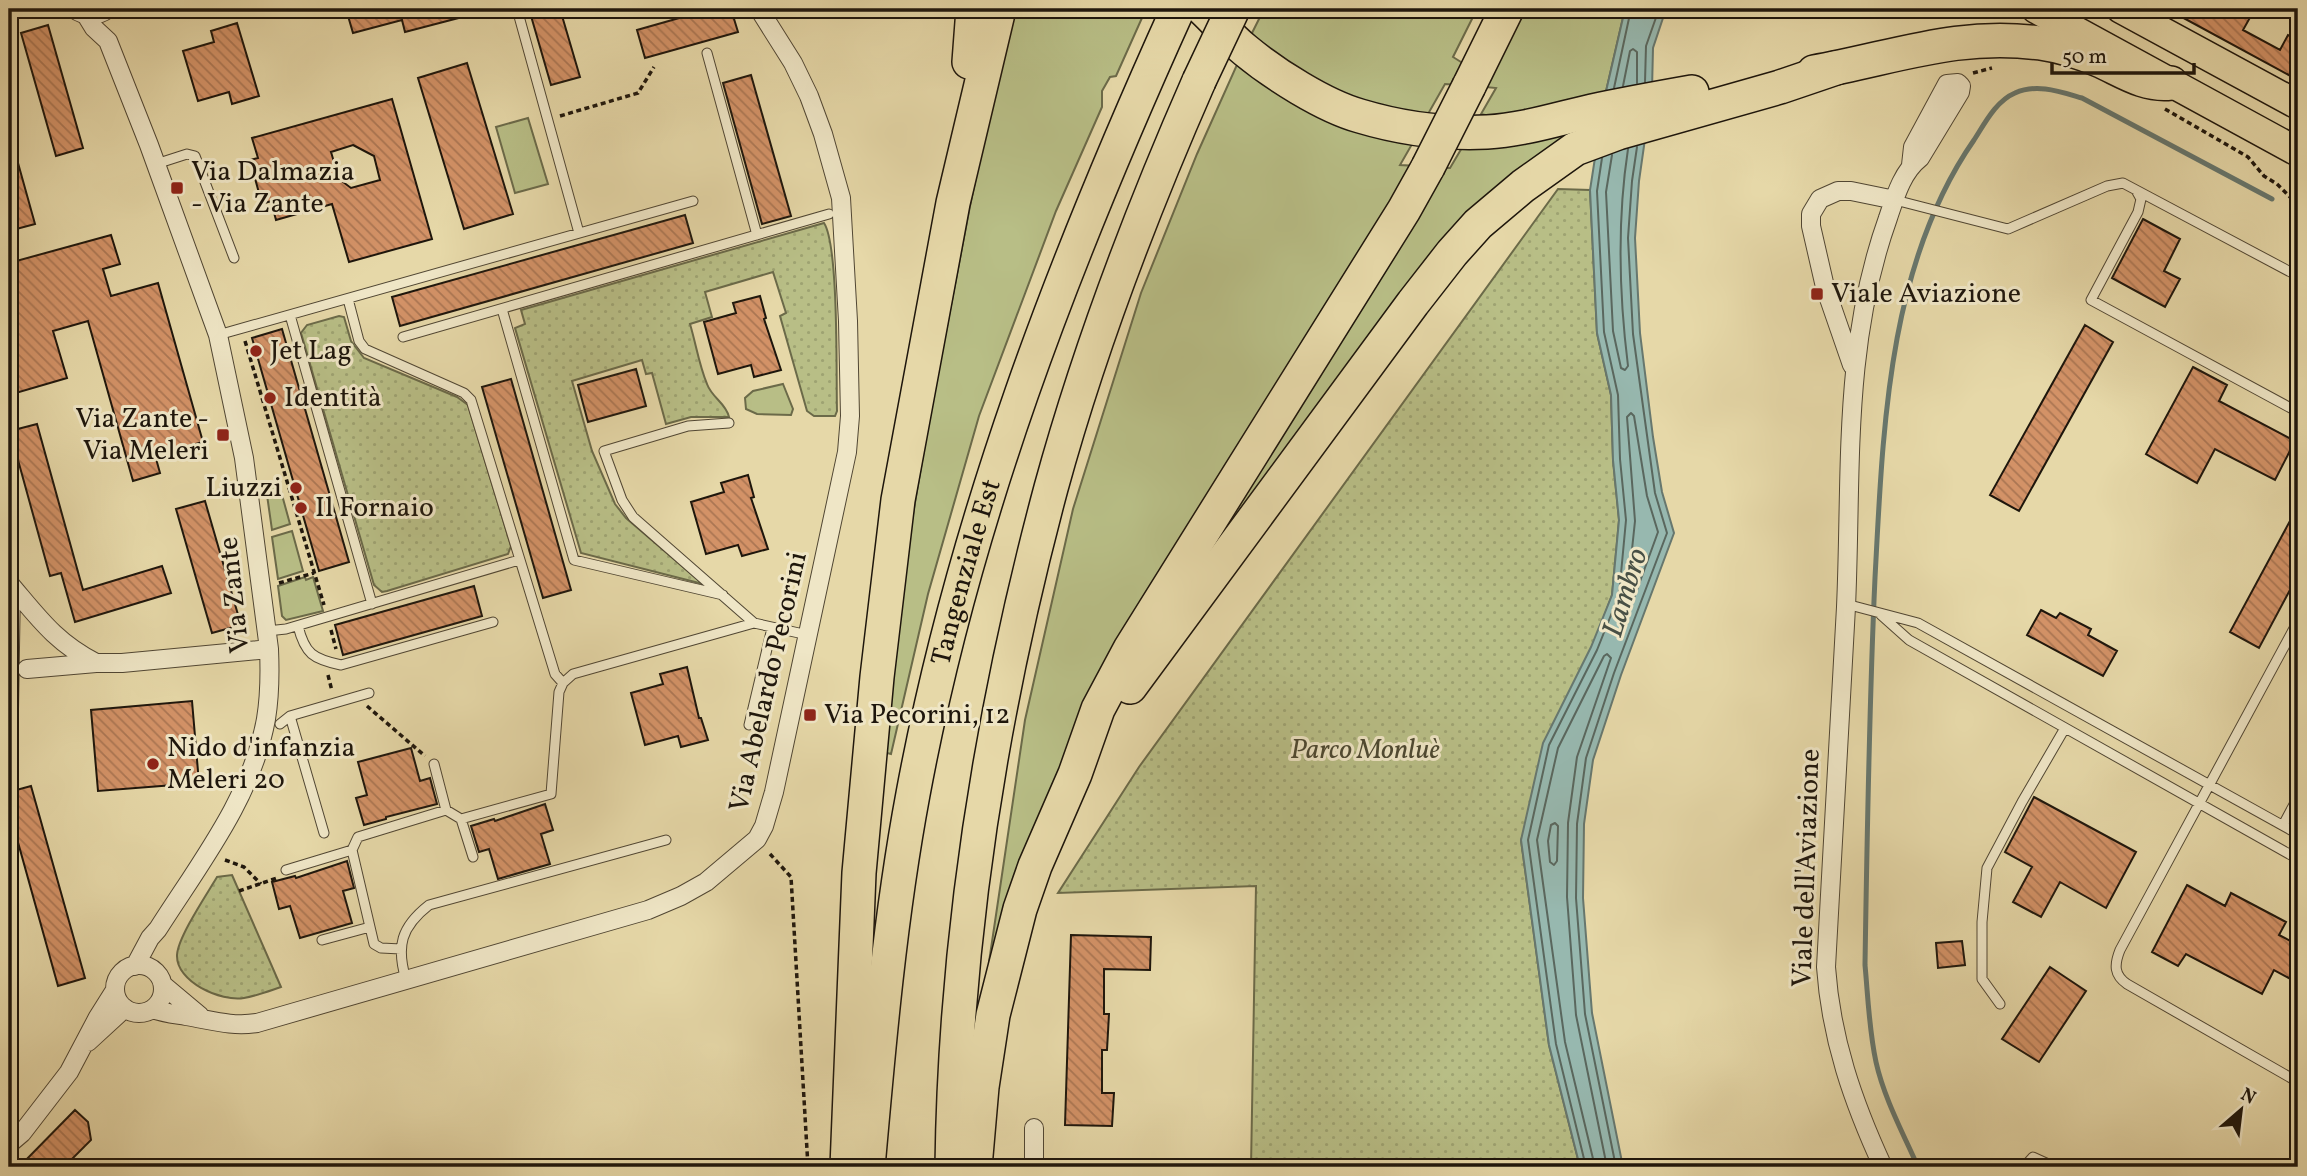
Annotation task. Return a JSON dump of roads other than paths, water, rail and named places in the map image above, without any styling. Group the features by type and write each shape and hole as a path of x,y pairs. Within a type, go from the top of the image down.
{"highway":[{"path":"953,203 973,9"},
{"path":"847,1167 859,873 877,677 898,499 953,203 999,9"},
{"name":"Tangenziale Est","path":"868,1167 892,924 913,794 937,680 974,541 1037,344 1078,238 1178,9"},
{"path":"1203,9 1243,49 1273,71 1318,97 1359,116 1455,132 1488,132 1523,127 1591,127 1662,109 1787,85 1836,68 1948,43 1982,39 2063,48 2096,59 2144,81 2171,83"},
{"name":"Tangenziale Est","path":"952,1167 953,1105 966,944 982,814 1004,693 1051,487 1118,279 1160,169 1234,9"},
{"path":"975,1167 982,1087 993,1015 1006,958 1035,866 1075,774 1098,709 1130,649 1381,246 1427,167 1469,86 1492,10"},
{"path":"1075,774 1114,710 1149,660 1452,253 1478,224 1569,152 1591,127"}],"main road":[{"path":"2036,9 2298,152"},
{"path":"2121,9 2298,105"}],"street":[{"path":"80,12 96,15 110,9"},
{"name":"Via Zante","path":"9,1144 22,1133 69,1072 86,1044 97,1017 116,990 121,974 144,967 158,929 242,793 261,741 269,698 268,640 262,588 225,339 108,41 110,9"},
{"name":"Via Abelardo Pecorini","path":"153,1009 225,1025 257,1023 648,910 698,887 757,839 768,815 847,452 849,428 848,321 841,198 809,96 793,63 759,9"},
{"name":"Via Zante","path":"80,12 108,41"},
{"name":"Viale dell'Aviazione","path":"1883,1167 1861,1119 1845,1074 1828,1001 1826,967 1852,606 1854,371 1867,284 1895,200 1911,165"},
{"name":"Viale dell'Aviazione","path":"1854,371 1825,286 1811,226 1811,214 1820,199 1838,191 1895,200"},
{"path":"9,585 51,633 96,663"},
{"path":"9,585 9,709"},
{"path":"27,670 122,663 268,640"},
{"path":"144,967 206,1020"},
{"path":"116,990 119,1002 125,1008 139,1013 153,1009 162,996 163,985"},
{"name":"Via Zante","path":"86,1044 125,1008"},
{"path":"1034,1128 1034,1167"}],"lane":[{"path":"517,9 579,233"},
{"path":"706,52 757,235"},
{"path":"156,164 187,154 195,156 234,258"},
{"path":"1895,200 2008,229 2107,186 2123,183 2298,276"},
{"path":"2136,189 2141,199 2138,212 2091,300 2298,412"},
{"path":"225,339 290,315 693,201"},
{"path":"402,337 829,214"},
{"path":"348,299 359,341 365,349 464,393 471,400 555,674 563,683"},
{"path":"502,309 573,560 724,595"},
{"path":"290,315 372,604"},
{"path":"729,423 688,426 604,451 622,500 633,517 754,623 808,635"},
{"path":"268,640 298,626 519,560"},
{"path":"1852,606 1918,623 2298,834"},
{"path":"1877,612 1909,640 2298,859"},
{"path":"2298,621 2120,950 2115,969 2127,984 2298,1082"},
{"path":"298,626 302,642 310,655 324,662 341,665 493,622"},
{"path":"461,819 551,794 559,692 563,683 573,674 754,623"},
{"path":"749,725 772,628"},
{"path":"280,724 290,716 369,694"},
{"path":"290,716 324,833"},
{"path":"2000,1004 1982,979 1982,922 1987,867 2065,728"},
{"path":"434,764 446,810 461,819 473,857"},
{"path":"2283,825 2298,797"},
{"path":"401,949 381,948 374,944 352,850 358,837 446,810"},
{"path":"406,980 400,962 407,927 429,905 666,841"},
{"path":"286,870 352,850"},
{"path":"322,940 370,927"},
{"path":"2291,1167 2298,1153"},
{"path":"2024,1167 2034,1157 2055,1167"}],"water":[{"name":"Lambro","path":"1625,9 1666,9 1653,48 1652,90 1639,181 1635,238 1640,333 1653,437 1662,492 1674,533 1621,675 1593,760 1584,824 1583,898 1592,1013 1623,1167 1580,1167 1549,1045 1521,840 1543,743 1591,647 1612,595 1619,520 1613,460 1611,395 1597,333 1590,190 1604,100"}],"waterway":[{"path":"1918,1167 1879,1075 1872,1038 1865,965 1871,675 1882,465 1895,351 1923,240 1945,189 1974,140 2002,101 2023,90 2049,90 2082,98 2272,199"}],"place":[{"name":"Via Dalmazia - Via Zante","path":"177,188"},
{"name":"Viale Aviazione","path":"1817,294"},
{"name":"Jet Lag","path":"256,351"},
{"name":"Identità","path":"270,398"},
{"name":"Via Zante - Via Meleri","path":"223,435"},
{"name":"Liuzzi","path":"296,488"},
{"name":"Il Fornaio","path":"301,508"},
{"name":"Via Pecorini, 12","path":"810,715"},
{"name":"Nido d'infanzia Meleri 20","path":"153,764"}],"park label":[{"name":"Parco Monluè","path":"1365,750"}]}
